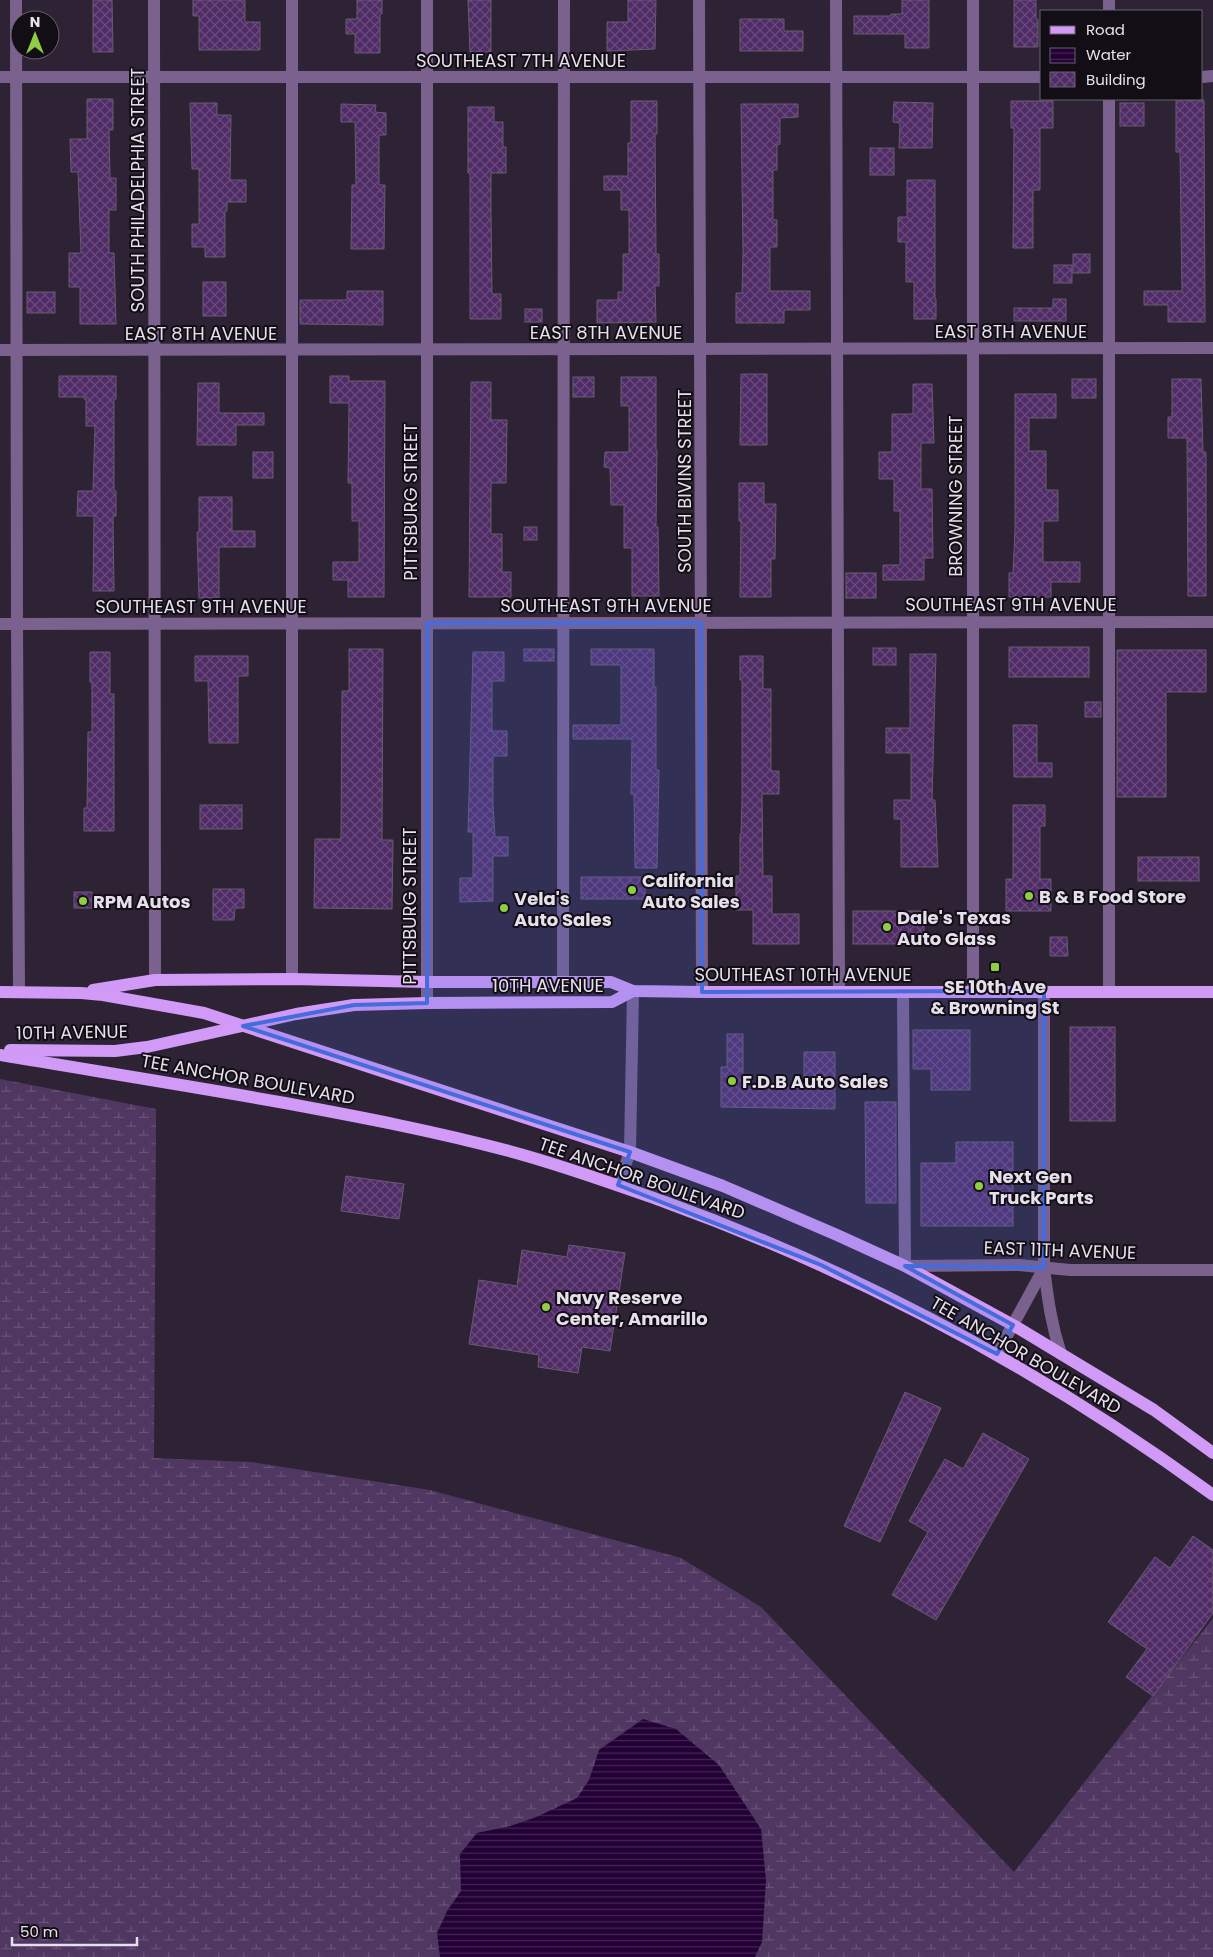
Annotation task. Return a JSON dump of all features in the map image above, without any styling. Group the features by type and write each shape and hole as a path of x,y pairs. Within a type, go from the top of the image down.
{"main road":[{"name":"10TH AVENUE","path":"80,992 155,980 292,979 426,982 611,982 632,991"},
{"name":"SOUTHEAST 10TH AVENUE","path":"632,991 1213,992"},
{"name":"10TH AVENUE","path":"0,1050 116,1051 147,1047 324,1009 354,1005 612,1002 632,991"},
{"path":"0,992 80,992"},
{"name":"TEE ANCHOR BOULEVARD","path":"80,992 204,1013 630,1152 723,1186 905,1266 1014,1325 1154,1410 1213,1453"},
{"name":"TEE ANCHOR BOULEVARD","path":"0,1056 172,1083 402,1125 510,1151 618,1185 711,1219 821,1265 878,1292 997,1354 1158,1454 1213,1495"}],"street":[{"path":"16,0 19,992"},
{"name":"SOUTH PHILADELPHIA STREET","path":"154,0 155,980"},
{"path":"292,0 292,979"},
{"name":"PITTSBURG STREET","path":"427,0 427,1003"},
{"path":"563,982 564,0"},
{"name":"SOUTH BIVINS STREET","path":"699,0 702,992"},
{"path":"836,0 839,992"},
{"name":"BROWNING STREET","path":"973,0 973,991"},
{"name":"SOUTHEAST 7TH AVENUE","path":"0,77 1040,77"},
{"path":"1109,100 1109,992"},
{"name":"EAST 8TH AVENUE","path":"0,350 1213,348"},
{"name":"SOUTHEAST 9TH AVENUE","path":"0,624 1213,622"},
{"path":"618,1185 630,1152 632,991"},
{"path":"1044,991 1044,1268 1052,1328 1061,1354"},
{"path":"903,992 905,1266"},
{"name":"EAST 11TH AVENUE","path":"905,1266 1019,1265 1070,1270 1213,1270"},
{"path":"997,1354 1044,1268"}],"highlighted area":[{"path":"427,623 701,623 702,992 1044,991 1044,1268 905,1266 1013,1325 997,1354 821,1265 618,1185 630,1152 243,1026 354,1005 427,1003"}],"green space":[{"path":"0,1079 156,1109 154,1458 251,1462 430,1490 681,1558 761,1607 1014,1872 1213,1618 1213,1957 0,1957"}],"water":[{"path":"643,1719 676,1729 719,1765 761,1829 766,1880 762,1942 755,1957 440,1957 437,1933 447,1911 461,1891 460,1854 477,1833 510,1826 534,1818 577,1798 589,1780 599,1750"}],"building":[{"path":"93,0 112,0 113,52 93,52"},
{"path":"193,0 245,0 245,22 260,22 260,50 199,50 199,16 193,16"},
{"path":"357,0 382,0 380,53 355,53 355,34 346,34 346,19 357,19"},
{"path":"468,0 491,0 491,52 470,52"},
{"path":"628,0 656,0 655,49 607,51 607,22 628,22"},
{"path":"902,0 929,0 929,48 905,48 905,34 854,34 854,16 891,16 891,14 902,14"},
{"path":"1014,0 1036,0 1038,47 1014,47"},
{"path":"740,19 784,19 784,31 803,31 803,51 740,51"},
{"path":"87,99 113,99 113,130 109,130 110,178 116,178 116,210 109,210 109,253 114,253 116,324 80,324 80,287 69,287 69,253 81,253 78,172 71,172 70,139 87,139"},
{"path":"1176,100 1204,100 1205,322 1168,322 1168,305 1144,305 1144,291 1182,291 1180,152 1176,152"},
{"path":"631,101 657,101 657,134 655,134 656,254 659,254 659,286 655,286 656,322 597,323 597,300 618,300 618,292 623,292 623,254 629,254 629,210 621,210 621,190 604,190 604,176 628,176 628,143 631,143"},
{"path":"1011,101 1053,101 1053,128 1040,128 1040,190 1033,190 1033,248 1013,248 1014,128 1011,128"},
{"path":"894,102 933,103 932,148 899,148 900,123 893,122"},
{"path":"190,103 217,103 217,115 231,115 230,180 246,180 246,202 227,202 227,211 225,211 225,257 205,257 205,247 192,247 192,224 199,224 199,169 192,169"},
{"path":"1120,103 1144,103 1144,126 1120,126"},
{"path":"341,104 376,105 375,112 386,113 386,135 379,135 379,185 385,185 384,249 351,249 352,185 356,185 355,122 341,122"},
{"path":"741,104 798,104 798,117 780,118 777,170 773,170 773,220 777,220 777,247 770,247 770,291 810,291 810,310 784,310 784,323 736,323 736,293 742,293 743,253"},
{"path":"468,107 494,107 494,122 503,122 503,147 506,147 506,173 491,173 492,294 501,294 501,319 470,319"},
{"path":"870,148 894,148 894,175 870,175"},
{"path":"907,180 935,180 936,319 914,319 914,282 906,282 906,242 898,242 898,217 907,217"},
{"path":"1073,254 1090,254 1090,273 1073,273"},
{"path":"1054,265 1072,265 1072,283 1054,283"},
{"path":"203,282 226,282 226,316 203,316"},
{"path":"347,291 383,291 383,325 300,324 300,300 347,300"},
{"path":"27,292 55,292 55,313 27,313"},
{"path":"1053,299 1066,299 1066,321 1014,321 1014,308 1053,308"},
{"path":"525,309 542,309 542,322 525,322"},
{"path":"741,374 767,374 767,445 740,445"},
{"path":"59,376 116,376 116,399 114,399 114,491 116,491 116,516 113,516 114,591 93,591 94,516 77,516 78,491 93,491 95,426 86,426 86,399 84,397 59,397"},
{"path":"330,376 349,376 349,381 385,381 384,597 348,597 348,580 333,580 333,562 359,562 359,521 352,521 352,483 348,483 349,403 330,403"},
{"path":"573,377 594,377 594,397 573,397"},
{"path":"621,377 656,377 656,527 658,527 659,596 632,596 632,548 624,548 624,505 611,505 610,468 604,467 605,452 629,452 629,406 621,406"},
{"path":"1072,379 1096,379 1096,398 1072,398"},
{"path":"1172,379 1201,379 1203,452 1206,452 1206,596 1188,596 1187,438 1168,438 1168,417 1172,417"},
{"path":"471,382 491,382 491,420 507,420 506,483 491,483 491,534 502,534 502,572 511,572 511,597 469,597"},
{"path":"198,383 219,383 219,413 264,413 264,425 236,425 236,445 197,445"},
{"path":"913,384 932,384 934,443 921,443 921,489 932,489 933,558 924,558 924,580 883,580 883,565 900,565 900,511 894,511 894,479 879,479 879,452 892,452 892,414 913,414"},
{"path":"1015,394 1056,394 1056,418 1029,418 1029,451 1046,451 1046,490 1058,490 1058,521 1043,521 1043,562 1080,562 1080,582 1051,582 1051,597 1009,597 1009,573 1013,573 1015,530"},
{"path":"253,452 273,452 273,478 253,478"},
{"path":"739,483 764,483 764,504 776,504 775,559 771,559 771,597 740,597 741,521 739,521"},
{"path":"199,497 232,497 232,531 255,531 255,547 219,547 219,598 199,598 197,532 199,532"},
{"path":"524,527 537,527 537,540 524,540"},
{"path":"846,573 876,573 876,598 846,598"},
{"path":"1009,647 1089,647 1089,677 1009,677"},
{"path":"873,648 896,648 896,665 873,665"},
{"path":"349,649 383,649 382,840 393,840 392,909 314,908 315,839 341,839 342,691 349,691"},
{"path":"524,649 554,649 554,661 524,661"},
{"path":"591,649 654,649 656,770 659,770 657,868 635,868 634,794 631,794 632,739 573,739 573,725 621,725 621,665 591,665"},
{"path":"1117,650 1206,650 1206,692 1166,692 1166,797 1117,797"},
{"path":"90,652 110,652 110,694 114,694 114,831 84,831 84,808 87,808 88,732 92,732"},
{"path":"473,652 504,652 504,681 492,681 492,731 507,731 507,756 493,756 493,805 495,837 508,837 508,856 493,856 493,901 460,902 460,878 473,878 473,832 468,832"},
{"path":"910,654 936,654 932,800 935,800 938,867 901,867 901,819 894,819 894,800 911,800 911,753 886,753 886,728 910,728"},
{"path":"195,656 248,656 248,676 238,676 238,743 209,743 208,681 195,681"},
{"path":"740,656 763,656 763,689 771,689 771,771 779,771 779,794 762,794 763,876 772,876 772,914 799,914 799,944 753,944 753,910 736,910 736,876 740,876 742,800 742,680 740,680"},
{"path":"1085,702 1101,702 1101,717 1085,717"},
{"path":"1013,725 1037,725 1037,763 1052,763 1052,777 1014,777"},
{"path":"200,805 242,805 242,829 200,829"},
{"path":"1013,805 1045,805 1045,826 1040,826 1040,879 1051,879 1051,911 1006,911 1006,879 1013,879"},
{"path":"1138,857 1199,857 1199,881 1138,881"},
{"path":"581,877 645,877 645,899 581,899"},
{"path":"213,889 244,889 244,908 235,908 234,920 213,920"},
{"path":"74,892 92,892 92,908 74,908"},
{"path":"853,911 924,911 924,944 853,944"},
{"path":"1050,937 1067,937 1068,956 1050,956"},
{"path":"1070,1027 1115,1027 1115,1121 1070,1121"},
{"path":"913,1030 970,1030 970,1090 931,1090 931,1069 913,1069"},
{"path":"727,1034 743,1034 743,1087 804,1087 804,1052 835,1052 835,1109 721,1107 721,1067 727,1067"},
{"path":"865,1102 896,1102 896,1203 866,1203"},
{"path":"956,1142 1013,1142 1013,1226 921,1226 921,1163 956,1163"},
{"path":"346,1176 404,1184 399,1219 341,1211"},
{"name":"Navy Reserve Center, Amarillo","path":"569,1245 625,1253 610,1351 582,1347 578,1373 538,1367 539,1355 469,1344 479,1280 517,1286 522,1250 567,1257"},
{"path":"905,1392 941,1408 880,1542 844,1526"},
{"path":"983,1433 1029,1459 936,1620 892,1595 928,1532 909,1521 945,1459 963,1469"},
{"path":"1193,1536 1213,1550 1213,1613 1153,1696 1126,1677 1147,1649 1108,1622 1155,1557 1170,1568"}],"place":[{"name":"California Auto Sales","path":"632,890"},
{"name":"B & B Food Store","path":"1029,896"},
{"name":"RPM Autos","path":"83,901"},
{"name":"Vela's Auto Sales","path":"504,908"},
{"name":"Dale's Texas Auto Glass","path":"887,927"},
{"name":"SE 10th Ave & Browning St","path":"995,967"},
{"name":"F.D.B Auto Sales","path":"732,1081"},
{"name":"Next Gen Truck Parts","path":"979,1186"},
{"name":"Navy Reserve Center, Amarillo","path":"546,1307"}]}
